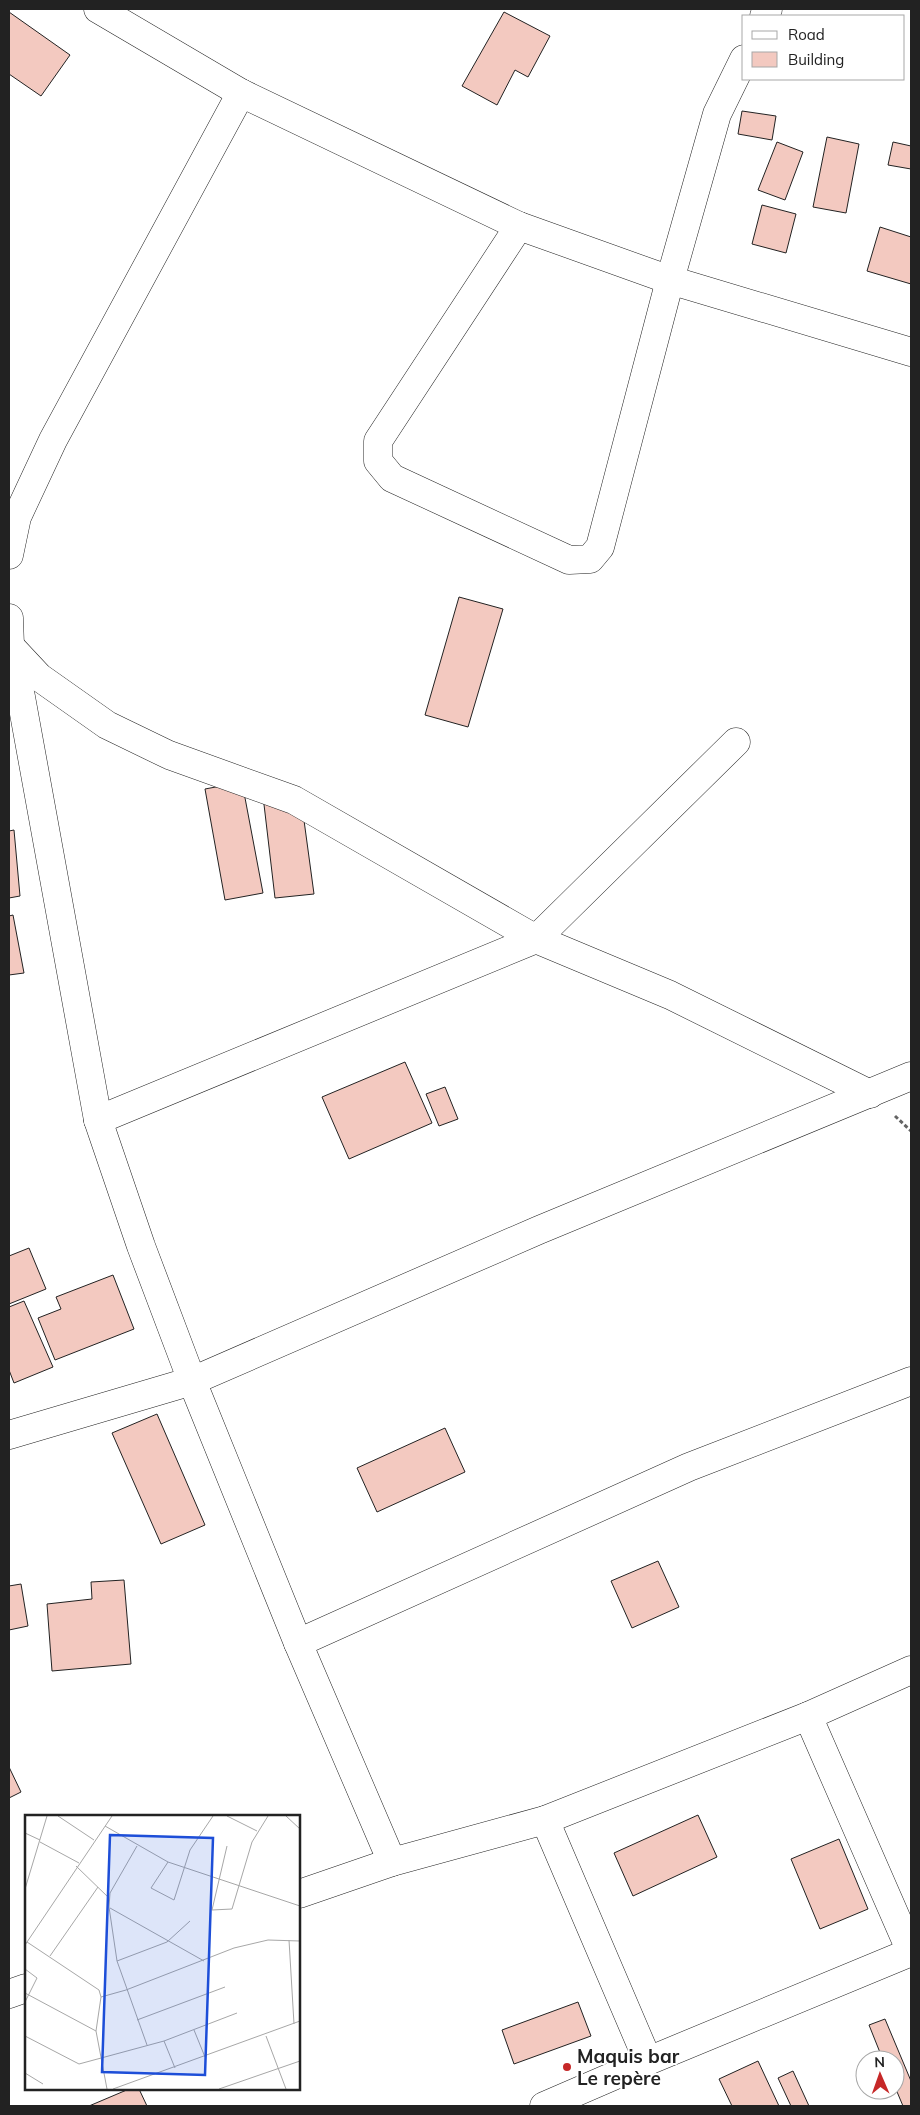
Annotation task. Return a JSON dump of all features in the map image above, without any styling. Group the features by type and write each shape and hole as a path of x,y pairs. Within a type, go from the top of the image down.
{"street":[{"path":"98,9 241,93 519,226 670,280 911,352"},
{"path":"519,226 378,441 378,461 392,478 570,560 590,559 600,547 670,280 717,114 742,63"},
{"path":"9,555 17,517 53,440 241,93"},
{"path":"9,618 10,646 21,697 98,1120 141,1246 192,1381 298,1643 392,1862"},
{"path":"10,646 39,677 107,725 169,756 294,800 536,938 670,995 870,1094"},
{"path":"98,1120 536,938 736,742"},
{"path":"9,1435 192,1381 539,1230 911,1076"},
{"path":"298,1643 689,1467 911,1381"},
{"path":"300,1894 392,1862 545,1820 808,1716 911,1670"},
{"path":"544,2106 911,1952 808,1716"},
{"path":"545,1820 648,2061"},
{"path":"9,1994 25,1988"}],"building":[{"path":"9,12 70,55 41,96 9,74"},
{"path":"504,12 550,36 528,77 515,70 497,105 462,86"},
{"path":"742,111 776,116 772,140 738,134"},
{"path":"827,137 859,144 846,213 813,207"},
{"path":"777,142 803,152 785,200 758,190"},
{"path":"893,142 911,146 911,169 888,165"},
{"path":"762,205 796,214 786,253 752,244"},
{"path":"880,227 911,237 911,284 867,271"},
{"path":"459,597 503,609 468,727 425,715"},
{"path":"242,782 263,893 225,900 205,789"},
{"path":"263,796 303,813 314,894 275,898"},
{"path":"14,830 20,896 9,898 9,831"},
{"path":"13,915 24,973 9,975 9,916"},
{"path":"405,1062 432,1123 349,1159 322,1097"},
{"path":"445,1087 458,1119 439,1126 426,1094"},
{"path":"29,1248 46,1289 9,1304 9,1256"},
{"path":"113,1275 134,1329 55,1360 38,1318 61,1309 56,1297"},
{"path":"24,1301 53,1367 14,1383 9,1370 9,1307"},
{"path":"157,1414 205,1525 161,1544 112,1433"},
{"path":"445,1428 465,1472 377,1512 357,1468"},
{"path":"658,1561 679,1607 632,1628 611,1581"},
{"path":"124,1580 131,1664 52,1671 47,1604 92,1599 91,1582"},
{"path":"21,1584 28,1626 9,1630 9,1586"},
{"path":"9,1767 21,1792 9,1798"},
{"path":"698,1815 717,1857 633,1896 614,1853"},
{"path":"839,1839 868,1909 820,1929 791,1859"},
{"path":"578,2002 591,2036 514,2064 502,2030"},
{"path":"885,2019 898,2050 879,2050 869,2025"},
{"path":"758,2061 779,2106 732,2106 719,2079"},
{"path":"905,2067 911,2081 911,2106 903,2106 900,2100 905,2100"},
{"path":"793,2071 809,2106 791,2106 778,2078"},
{"path":"127,2090 139,2090 147,2106 89,2106"}],"place":[{"name":"Maquis bar Le repère","path":"567,2067"}]}
